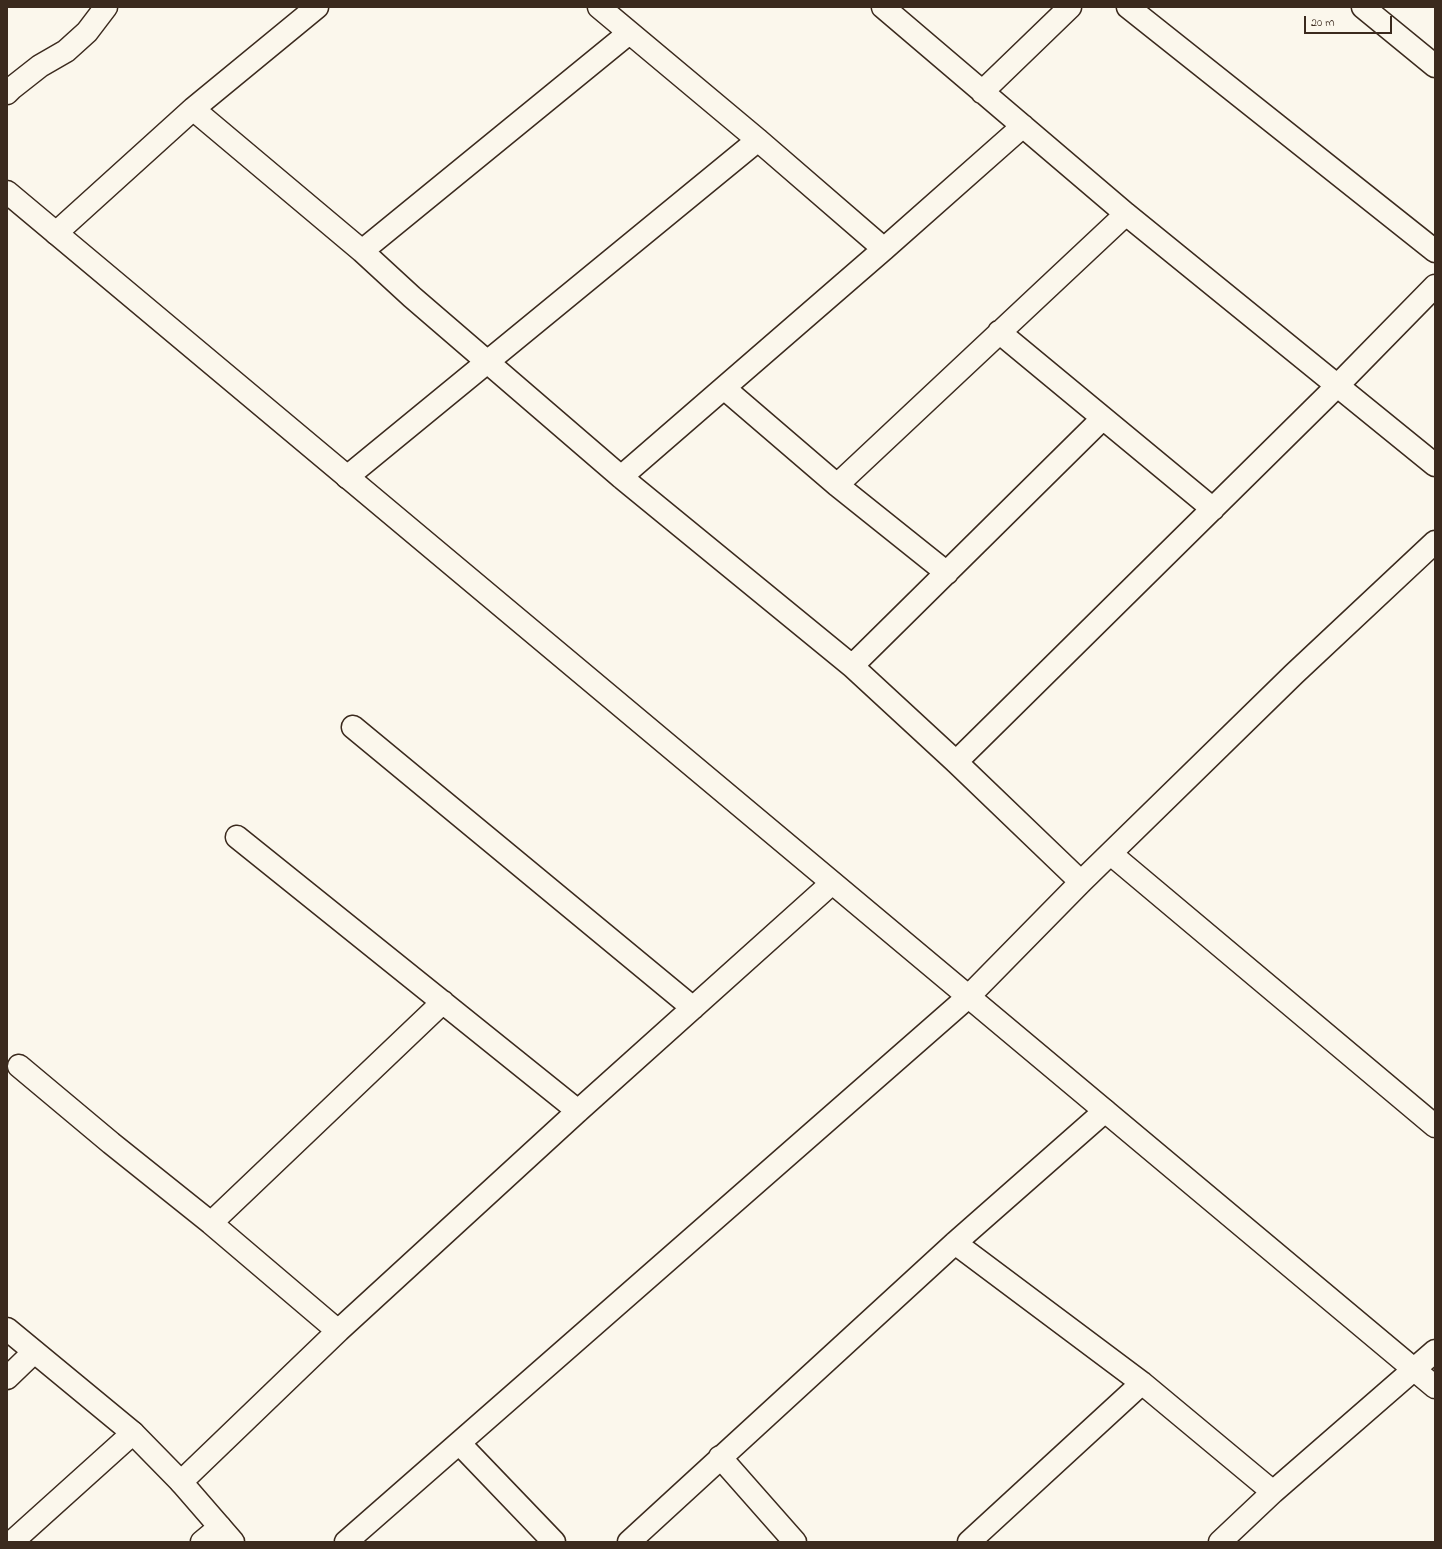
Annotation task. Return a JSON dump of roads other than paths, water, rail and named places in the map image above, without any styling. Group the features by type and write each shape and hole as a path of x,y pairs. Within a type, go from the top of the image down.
{"street":[{"path":"7,94 12,88 40,66 66,51 87,32 106,7"},
{"path":"56,233 193,109 317,7"},
{"path":"599,7 758,140 884,249"},
{"path":"882,7 1126,214 1435,465"},
{"path":"982,92 1070,7"},
{"path":"1128,7 1435,251"},
{"path":"1364,7 1435,66"},
{"path":"362,252 629,33"},
{"path":"193,109 362,252 621,477 852,666 956,762 1081,882"},
{"path":"621,477 884,249 1023,126"},
{"path":"347,477 758,140"},
{"path":"7,192 1435,1387"},
{"path":"837,485 1126,214"},
{"path":"956,762 1213,509 1435,286"},
{"path":"999,332 1102,419 1213,509"},
{"path":"724,388 837,485 946,573"},
{"path":"852,666 1102,419"},
{"path":"346,1542 968,997 1081,882 1294,674 1435,542"},
{"path":"352,727 693,1008"},
{"path":"237,837 578,1111"},
{"path":"1110,854 1435,1125"},
{"path":"181,1482 338,1331 578,1111 832,883"},
{"path":"211,1223 443,1002"},
{"path":"19,1066 110,1143 211,1223 338,1331"},
{"path":"629,1542 955,1243 1105,1111"},
{"path":"955,1243 1142,1383 1274,1492"},
{"path":"7,1329 133,1433 181,1482 226,1534 202,1542"},
{"path":"1220,1542 1274,1492 1435,1351"},
{"path":"7,1378 34,1352"},
{"path":"969,1542 1142,1383"},
{"path":"12,1542 133,1433"},
{"path":"459,1443 554,1542"},
{"path":"720,1457 795,1542"}]}
